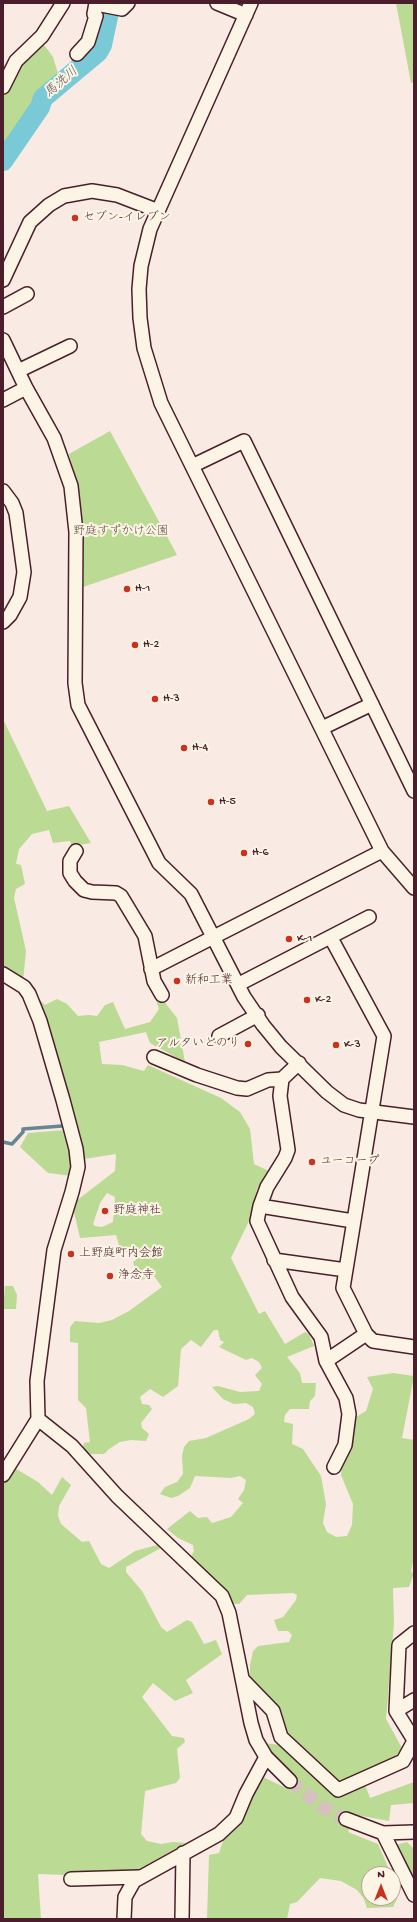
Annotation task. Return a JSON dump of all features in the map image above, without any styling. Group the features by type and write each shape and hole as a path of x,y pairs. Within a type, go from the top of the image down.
{"street":[{"path":"77,54 88,42 96,16 94,14 96,3 122,9 128,3"},
{"path":"217,3 248,9 156,210 150,228 141,266 139,289 141,332 151,376 161,403 382,851 414,888"},
{"path":"4,84 16,61 42,36 57,5"},
{"path":"3,280 30,222 49,205 64,196 92,191 117,195 156,210"},
{"path":"3,307 27,294"},
{"path":"3,340 26,388 56,443 71,486 76,532 75,683 78,705 160,863 191,894 244,996 258,1015 263,1025 277,1042 327,1092 344,1104 371,1112 414,1117"},
{"path":"18,371 70,346"},
{"path":"3,400 26,388"},
{"path":"192,466 244,441 414,791"},
{"path":"3,491 12,503 16,513 24,572 20,597 10,615 3,622"},
{"path":"322,728 372,704"},
{"path":"76,851 70,861 70,873 75,881 84,890 92,892 116,893 121,896 145,936 154,981 162,995"},
{"path":"151,969 382,851"},
{"path":"239,984 330,938 368,916"},
{"path":"330,938 384,1036 353,1221 344,1288 366,1334 373,1341 414,1347"},
{"path":"3,974 24,986 32,1001 63,1100 76,1149 78,1167 54,1250 37,1381 38,1419 3,1475"},
{"path":"219,1036 258,1015"},
{"path":"154,1057 197,1075 237,1088 247,1089 268,1080 282,1079 299,1063"},
{"path":"282,1079 280,1096 288,1150 285,1158 267,1187 260,1206 257,1221 292,1297 321,1337 326,1361 346,1398 349,1414 345,1444 334,1467"},
{"path":"260,1206 353,1221"},
{"path":"274,1260 346,1270"},
{"path":"326,1361 366,1334"},
{"path":"38,1419 72,1446 117,1496 222,1596 229,1613 250,1723 256,1740 266,1757 290,1781"},
{"path":"243,1680 273,1711 282,1737 338,1790 403,1761 414,1740 396,1711 399,1645 414,1633"},
{"path":"396,1711 414,1700"},
{"path":"124,1919 125,1897 134,1881 219,1834 236,1818 246,1794 266,1757"},
{"path":"346,1818 383,1833 414,1832"},
{"path":"383,1833 414,1895"},
{"path":"182,1919 184,1853"},
{"path":"71,1879 139,1878"}],"green space":[{"path":"396,3 414,3 414,82 411,83"},
{"path":"42,42 53,57 60,80 33,99 28,117 3,153 3,94 11,84 19,64"},
{"name":"野庭すずかけ公園","path":"110,431 177,555 83,587 83,537 77,486 69,454"},
{"path":"3,719 47,811 69,806 91,843 72,846 70,841 53,843 49,830 32,834 19,849 16,864 21,865 25,884 16,889 14,898 26,951 23,981 3,968"},
{"path":"160,996 177,1018 185,1062 150,1043 146,1032 99,1042 102,1064 122,1065 144,1071 148,1065 221,1098 240,1112 250,1129 254,1164 269,1171 257,1189 250,1219 231,1258 259,1314 265,1311 285,1344 305,1332 309,1334 314,1346 287,1357 300,1373 302,1383 316,1383 315,1396 310,1401 309,1409 290,1409 285,1415 284,1422 293,1424 292,1444 303,1449 321,1476 326,1504 323,1523 327,1532 336,1537 347,1536 352,1525 353,1504 341,1475 343,1455 351,1420 366,1411 373,1389 367,1377 393,1373 414,1376 402,1438 414,1440 414,1557 411,1572 414,1573 409,1587 393,1588 394,1623 386,1719 402,1748 396,1756 361,1773 370,1798 414,1782 414,1803 391,1805 389,1821 356,1815 348,1832 378,1844 388,1866 361,1866 361,1895 357,1890 341,1881 320,1878 297,1902 290,1904 287,1919 207,1919 209,1855 219,1853 224,1838 238,1827 258,1778 263,1777 288,1789 293,1777 270,1754 263,1743 281,1745 287,1738 250,1681 250,1665 253,1651 258,1646 289,1642 292,1635 288,1631 278,1631 274,1620 283,1617 296,1600 297,1595 293,1593 247,1595 239,1604 224,1603 189,1560 194,1551 193,1545 178,1538 167,1529 190,1511 198,1518 207,1517 212,1523 231,1517 243,1503 238,1499 244,1490 246,1480 240,1476 231,1478 195,1476 190,1488 178,1496 171,1498 160,1494 165,1487 177,1482 183,1474 182,1456 184,1447 189,1441 206,1438 249,1419 255,1414 253,1407 246,1403 234,1404 223,1399 212,1387 218,1386 240,1392 259,1391 262,1384 255,1375 262,1368 259,1362 252,1358 246,1360 219,1347 224,1342 220,1340 218,1330 214,1330 201,1347 191,1340 181,1349 178,1386 163,1397 150,1389 140,1397 142,1404 149,1405 152,1409 141,1423 142,1428 149,1434 146,1441 131,1440 120,1442 104,1454 89,1454 83,1449 84,1443 90,1442 86,1408 78,1400 78,1343 70,1342 70,1327 75,1321 99,1323 112,1320 129,1311 162,1287 154,1276 141,1280 140,1274 137,1274 133,1262 136,1260 135,1251 121,1252 116,1235 80,1238 74,1212 76,1201 115,1171 116,1154 84,1159 68,1100 34,999 40,1000 45,1005 57,999 67,1004 78,1016 97,1016 105,1005 113,1002 125,1029 150,1022 159,1009 155,997","holes":["107,1193 115,1197 113,1222 102,1227 95,1226 93,1224 100,1203"]},
{"path":"66,1130 73,1166 72,1176 48,1173 20,1147 28,1133"},
{"path":"5,1286 13,1286 17,1295 16,1309 3,1309"},
{"path":"13,1467 38,1482 52,1495 62,1477 71,1485 59,1506 58,1516 61,1524 82,1542 89,1541 101,1564 109,1568 135,1551 157,1545 161,1548 126,1567 126,1572 142,1591 161,1627 167,1632 187,1620 192,1622 204,1644 216,1640 222,1654 186,1680 193,1693 175,1701 153,1683 142,1697 172,1736 184,1738 185,1742 177,1749 180,1778 176,1783 145,1791 141,1834 147,1841 161,1844 173,1842 186,1843 124,1877 38,1874 41,1919 3,1919 3,1484"},
{"path":"407,1842 414,1849 414,1882 395,1849 396,1845"},
{"path":"366,1906 394,1906 393,1907 367,1908"}],"waterway":[{"name":"馬洗川","path":"3,161 40,107 43,98 98,52 102,45 111,3"},
{"path":"3,1142 12,1144 23,1132 23,1129 62,1126"}],"tunnel":[{"path":"290,1781 321,1806 346,1819"}],"place":[{"name":"セブン-イレブン","path":"75,218"},
{"name":"H-1","path":"127,589"},
{"name":"H-2","path":"135,645"},
{"name":"H-3","path":"155,699"},
{"name":"H-4","path":"184,748"},
{"name":"H-5","path":"211,802"},
{"name":"H-6","path":"244,853"},
{"name":"K-1","path":"289,939"},
{"name":"新和工業","path":"177,981"},
{"name":"K-2","path":"307,1000"},
{"name":"アルタいどのり","path":"248,1044"},
{"name":"K-3","path":"336,1045"},
{"name":"ユーコープ","path":"312,1162"},
{"name":"野庭神社","path":"105,1211"},
{"name":"上野庭町内会館","path":"71,1254"},
{"name":"浄念寺","path":"110,1276"}]}
